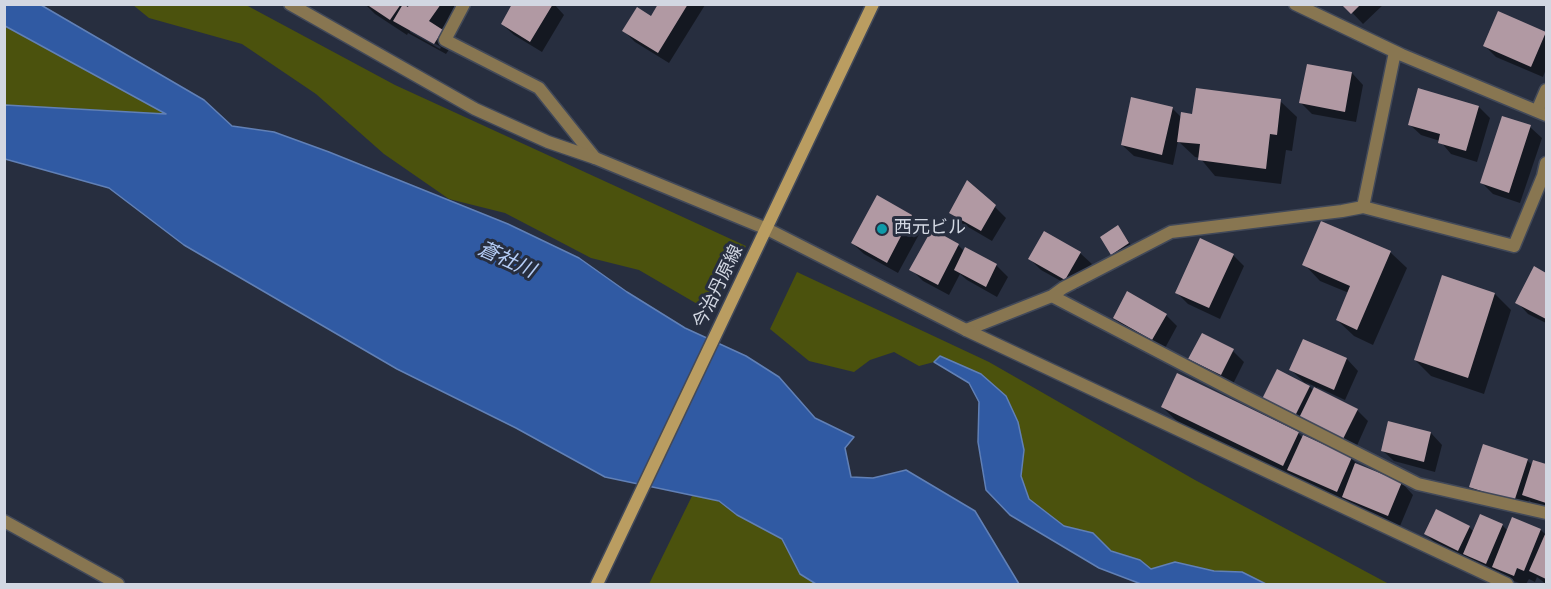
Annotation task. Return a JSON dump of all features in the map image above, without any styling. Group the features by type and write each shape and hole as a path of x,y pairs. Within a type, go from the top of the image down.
{"main road":[{"name":"今治丹原線","path":"597,584 873,4"}],"street":[{"path":"290,4 475,109 548,142 595,158 767,229 966,330 1507,585"},
{"path":"464,4 445,39 538,87 595,158"},
{"path":"1299,6 1395,52 1542,113 1546,90"},
{"path":"1363,207 1395,52"},
{"path":"966,330 1052,296 1063,288 1171,232 1342,212 1363,207 1514,246 1543,176 1546,163"},
{"path":"1052,296 1418,484 1546,513"},
{"path":"4,521 118,585"}],"green space":[{"path":"133,5 246,5 395,85 746,246 711,312 639,270 591,258 505,213 449,199 384,154 316,94 242,44 149,18"},
{"path":"4,26 82,67 168,114 5,105"},
{"path":"797,272 989,362 1195,480 1389,584 1266,584 1242,572 1214,571 1175,562 1151,569 1140,560 1111,551 1093,533 1064,526 1029,499 1021,476 1024,450 1018,422 940,356 934,362 919,366 894,352 870,360 854,372 809,361 770,329"},
{"path":"703,490 737,515 774,523 800,574 816,584 649,584 692,496"}],"water":[{"name":"蒼社川","path":"4,5 41,5 204,100 232,126 274,132 329,152 508,224 579,258 627,292 685,328 746,356 779,377 815,418 854,437 845,448 851,477 873,478 906,470 975,511 1019,584 816,584 800,574 782,539 737,515 719,501 605,477 516,428 397,369 184,245 109,188 5,159 5,105 166,114 5,26"},
{"path":"940,356 981,374 1006,396 1018,422 1024,450 1021,476 1029,499 1064,526 1093,533 1111,551 1140,560 1151,569 1175,562 1214,571 1242,572 1266,584 1141,584 1099,568 1010,515 986,490 978,442 979,402 969,383 934,362"}],"building":[{"path":"366,4 401,4 390,20"},
{"path":"403,4 408,7 409,4 441,4 429,21 443,30 434,44 393,21"},
{"path":"512,4 553,4 530,42 501,24"},
{"path":"658,4 688,4 658,53 622,31 637,7 651,16"},
{"path":"1341,4 1361,4 1351,14"},
{"path":"1498,11 1546,32 1531,67 1483,46"},
{"path":"1307,64 1352,72 1345,112 1299,103"},
{"path":"1196,88 1281,99 1277,135 1270,134 1266,169 1198,160 1200,144 1177,142 1181,112 1192,114"},
{"path":"1418,88 1479,106 1466,151 1438,143 1440,134 1408,125"},
{"path":"1131,97 1173,107 1162,155 1121,145"},
{"path":"1502,116 1531,125 1509,193 1480,183"},
{"path":"967,180 996,205 981,231 949,213"},
{"name":"西元ビル","path":"877,195 912,215 887,263 851,243"},
{"path":"1321,221 1391,251 1357,330 1336,320 1350,286 1302,265"},
{"path":"1118,225 1129,243 1111,255 1100,237"},
{"path":"932,229 959,244 938,285 909,270"},
{"path":"1044,231 1081,252 1065,280 1028,259"},
{"path":"1200,238 1234,254 1209,308 1175,293"},
{"path":"965,247 997,264 986,287 954,270"},
{"path":"1534,266 1546,273 1546,319 1515,303"},
{"path":"1442,275 1495,293 1468,378 1414,360"},
{"path":"1127,291 1167,314 1152,340 1113,318"},
{"path":"1202,333 1234,349 1221,375 1188,359"},
{"path":"1303,339 1347,358 1334,390 1289,370"},
{"path":"1277,369 1310,386 1295,416 1262,399"},
{"path":"1177,373 1299,432 1283,466 1161,407"},
{"path":"1314,387 1358,409 1343,439 1299,418"},
{"path":"1388,421 1431,432 1424,462 1381,451"},
{"path":"1303,435 1352,457 1337,492 1287,470"},
{"path":"1483,444 1528,459 1514,502 1469,487"},
{"path":"1533,460 1546,464 1546,503 1522,495"},
{"path":"1355,463 1402,482 1388,516 1342,497"},
{"path":"1436,509 1470,526 1458,551 1424,534"},
{"path":"1480,514 1503,524 1486,564 1463,554"},
{"path":"1512,517 1541,529 1524,571 1517,568 1514,576 1492,567"},
{"path":"1546,532 1546,579 1529,571"}],"place":[{"name":"西元ビル","path":"882,229"}]}
